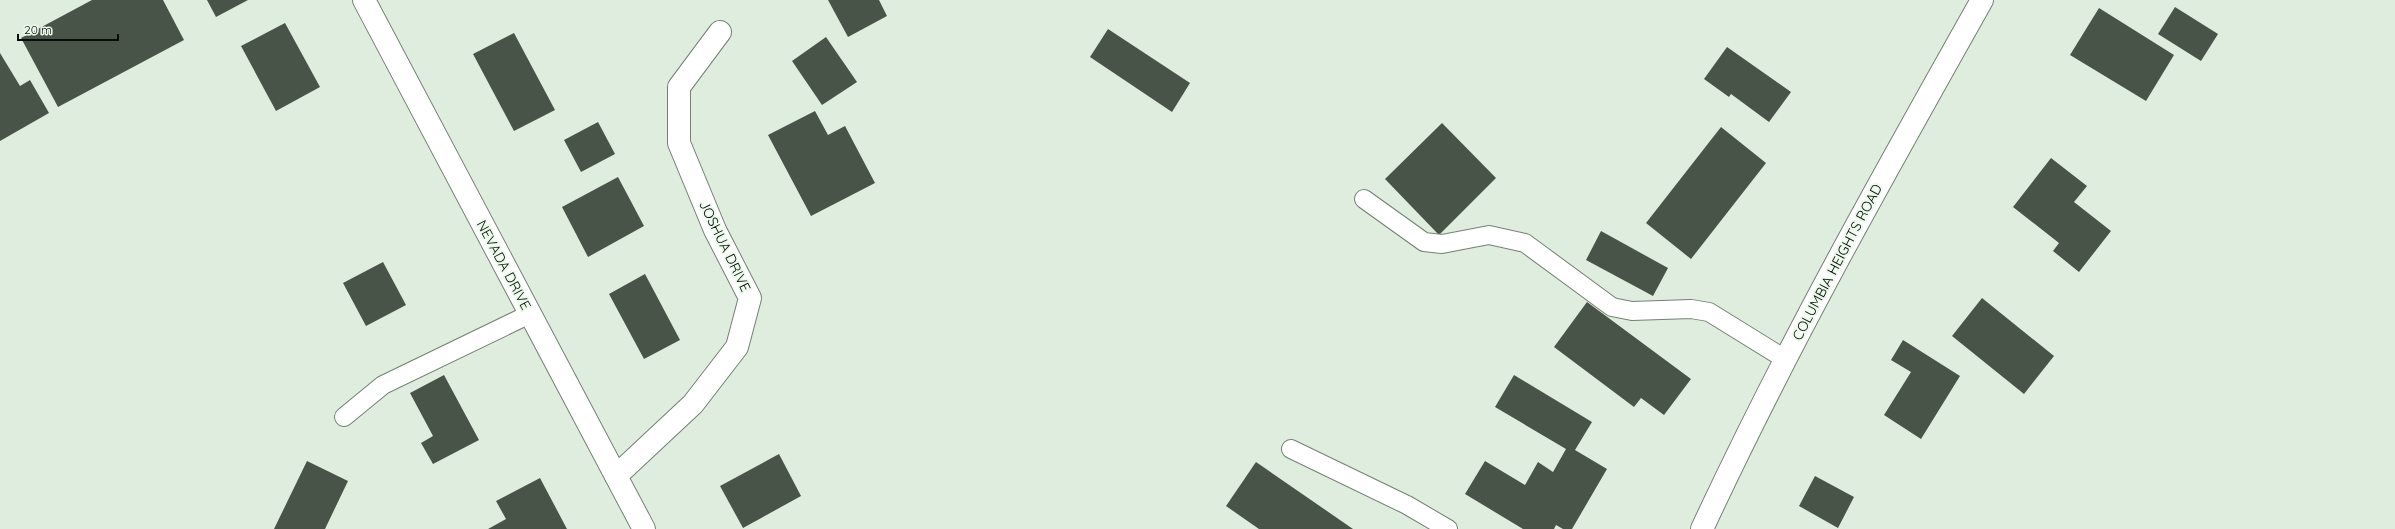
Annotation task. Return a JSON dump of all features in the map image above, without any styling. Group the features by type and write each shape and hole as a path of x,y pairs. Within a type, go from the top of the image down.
{"street":[{"name":"NEVADA DRIVE","path":"364,0 644,529"},
{"name":"COLUMBIA HEIGHTS ROAD","path":"1702,529 1750,425 1888,166 1982,0"},
{"name":"JOSHUA DRIVE","path":"616,476 693,404 737,347 750,298 716,230 679,143 679,87 720,32"}],"lane":[{"path":"1364,199 1424,242 1442,244 1488,235 1525,243 1612,307 1632,311 1691,309 1709,312 1785,359"},
{"path":"344,417 383,385 530,314"},
{"path":"1291,449 1407,505 1448,529"}],"building":[{"path":"92,0 163,0 184,40 58,107 21,38"},
{"path":"207,0 248,0 216,17"},
{"path":"828,0 879,0 887,16 848,37"},
{"path":"2175,7 2218,34 2201,61 2158,34"},
{"path":"2099,8 2174,55 2146,101 2070,55"},
{"path":"285,23 320,87 276,111 241,46"},
{"path":"1108,29 1190,83 1172,112 1090,57"},
{"path":"514,33 555,110 514,131 473,54"},
{"path":"826,37 857,82 822,105 792,61"},
{"path":"1727,47 1791,92 1769,122 1731,94 1729,97 1704,79"},
{"path":"0,53 20,86 30,80 49,113 0,141"},
{"path":"815,111 828,135 845,126 875,183 811,216 768,135"},
{"path":"598,122 615,154 581,172 564,140"},
{"path":"1442,123 1496,178 1439,235 1385,179"},
{"path":"1721,127 1766,163 1691,259 1646,223"},
{"path":"2051,158 2087,186 2074,202 2111,231 2079,272 2053,251 2059,243 2013,207"},
{"path":"618,177 644,226 588,257 562,207"},
{"path":"1601,231 1668,268 1653,296 1586,260"},
{"path":"383,262 406,305 366,326 343,283"},
{"path":"645,274 680,340 644,359 609,294"},
{"path":"1982,298 2054,356 2024,394 1952,336"},
{"path":"1587,302 1691,379 1664,415 1641,398 1634,407 1554,347"},
{"path":"1903,340 1960,376 1921,439 1884,415 1911,372 1891,360"},
{"path":"444,375 479,440 433,464 421,443 433,436 410,393"},
{"path":"1514,375 1592,422 1575,450 1607,469 1572,529 1563,529 1556,525 1554,529 1523,529 1465,494 1485,461 1525,485 1538,462 1553,472 1566,449 1495,407"},
{"path":"779,454 801,496 743,528 720,486"},
{"path":"307,461 348,481 325,529 274,529"},
{"path":"1256,462 1353,529 1259,529 1226,506"},
{"path":"1815,476 1854,497 1838,528 1799,506"},
{"path":"540,478 567,529 488,529 506,519 496,501"}]}
